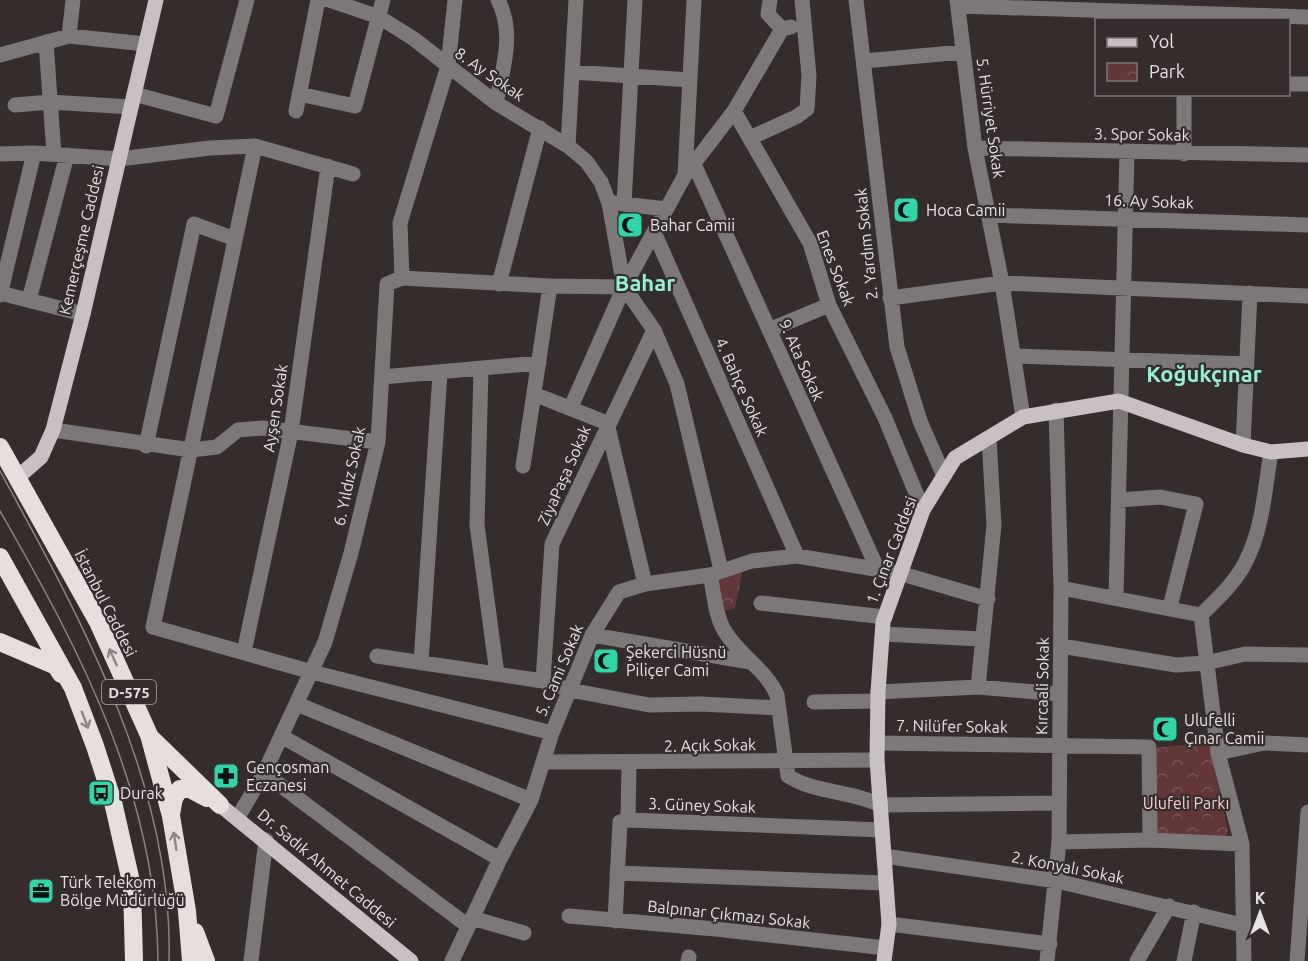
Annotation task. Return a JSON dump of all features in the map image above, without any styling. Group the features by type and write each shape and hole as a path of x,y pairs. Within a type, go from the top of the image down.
{"highway":[{"name":"İstanbul Caddesi","path":"0,447 98,622 148,735 171,816 187,911 191,961"},
{"name":"D-575","path":"0,557 72,688 95,746 118,824 132,886 132,956"},
{"path":"0,637 30,637 34,631 35,618"},
{"path":"0,642 56,666 72,688"},
{"path":"148,735 220,805"},
{"path":"171,816 174,798 184,788 220,805"},
{"path":"187,911 206,961"}],"main road":[{"name":"Kemerçeşme Caddesi","path":"18,477 41,457 53,430 83,314 156,0"},
{"name":"1. Çınar Caddesi","path":"885,955 889,924 877,760 878,696 885,617 922,510 955,458 1023,417 1119,401 1244,445 1271,452 1308,449"},
{"name":"Dr. Sadık Ahmet Caddesi","path":"220,805 238,817 411,961"}],"street":[{"path":"69,36 73,0"},
{"path":"15,105 132,100 216,116 247,0"},
{"path":"296,111 318,0"},
{"name":"8. Ay Sokak","path":"329,0 379,17 414,39 496,104 540,128 586,161 617,203 624,287"},
{"path":"299,94 355,106 383,0"},
{"path":"455,0 448,66 400,223 402,278 499,284 624,287"},
{"path":"496,104 507,43 506,14 498,0"},
{"path":"568,146 576,0"},
{"path":"635,0 617,203 666,209"},
{"path":"689,170 694,0"},
{"path":"770,0 768,14 782,29"},
{"path":"750,138 796,117 807,109 809,76 802,0"},
{"name":"2. Yardım Sokak","path":"856,0 897,346 920,421 944,476"},
{"path":"958,3 1185,16 1308,17"},
{"name":"5. Hürriyet Sokak","path":"958,3 975,148 1002,283 1023,417"},
{"path":"571,407 624,287 689,170 734,111 782,29 803,24"},
{"path":"0,55 69,36 145,44"},
{"path":"29,300 61,155 50,102 46,42"},
{"path":"864,61 963,52"},
{"path":"572,72 690,80"},
{"path":"1290,84 1308,84"},
{"path":"1184,96 1184,154"},
{"name":"Enes Sokak","path":"734,111 810,243 829,305 885,418 922,510"},
{"path":"499,284 540,128"},
{"path":"255,146 153,627 312,672 552,733"},
{"path":"0,154 34,153 119,159 210,148 255,146 353,174"},
{"name":"3. Spor Sokak","path":"975,148 1308,155"},
{"path":"1116,598 1119,401 1127,152"},
{"path":"34,153 0,294 83,314"},
{"name":"Ayşen Sokak","path":"244,652 291,432 328,166"},
{"name":"9. Ata Sokak","path":"689,170 769,330 878,570"},
{"name":"16. Ay Sokak","path":"988,214 1308,225"},
{"path":"146,446 194,224 235,239"},
{"name":"4. Bahçe Sokak","path":"654,232 797,556"},
{"name":"6. Yıldız Sokak","path":"238,817 264,772 326,642 378,442 387,284 402,278"},
{"path":"890,298 1002,283 1308,296"},
{"path":"524,466 550,286"},
{"path":"624,287 654,330 677,384 715,573 723,629 772,684 779,708 784,762 788,776 803,786 861,796 880,805 1059,803"},
{"path":"1244,445 1250,293"},
{"path":"769,330 829,305"},
{"name":"ZiyaPaşa Sokak","path":"543,681 552,544 607,423 654,330"},
{"path":"1014,356 1247,364"},
{"path":"382,377 539,363"},
{"path":"481,369 477,525 497,674"},
{"path":"421,663 440,373"},
{"path":"534,394 607,423 645,584"},
{"name":"Kırcaali Sokak","path":"1047,961 1057,881 1059,842 1061,588 1056,410"},
{"path":"53,430 146,446 191,450 217,447 238,430 262,428 378,442"},
{"path":"978,687 994,525 989,438"},
{"path":"1201,615 1224,593 1246,561 1260,521 1271,452"},
{"path":"1119,500 1160,497 1196,504 1170,607"},
{"name":"5. Cami Sokak","path":"452,961 500,859 531,800 552,733 592,635 619,592 645,584 715,573 752,561 797,556 899,573 988,599"},
{"path":"1061,588 1170,607 1201,615"},
{"path":"760,603 885,617"},
{"path":"1201,615 1218,753 1242,844 1244,961"},
{"path":"883,634 981,639"},
{"path":"592,635 750,662"},
{"path":"1061,646 1176,665 1206,663 1245,654 1308,655"},
{"path":"377,656 543,681 570,690 649,705 701,704 779,708"},
{"path":"814,702 978,687 1059,694"},
{"path":"297,704 531,800"},
{"path":"281,736 500,859"},
{"name":"7. Nilüfer Sokak","path":"878,743 1149,747 1150,840"},
{"path":"1218,753 1264,743 1308,745"},
{"name":"2. Açık Sokak","path":"544,762 630,764 877,760"},
{"path":"628,820 630,764"},
{"path":"264,772 470,922 524,933"},
{"path":"1297,961 1305,885 1308,812"},
{"name":"3. Güney Sokak","path":"615,921 620,822 628,820 882,830"},
{"path":"251,961 266,840"},
{"path":"1059,842 1150,840 1242,844"},
{"name":"2. Konyalı Sokak","path":"884,856 1057,881 1242,925"},
{"path":"617,873 885,882"},
{"path":"1137,961 1169,906"},
{"path":"1184,961 1194,912"},
{"name":"Balpınar Çıkmazı Sokak","path":"569,916 715,928 885,955"},
{"path":"889,924 1050,944"}],"green space":[{"path":"743,570 735,608 723,611 717,579"},
{"name":"Ulufeli Parkı","path":"1209,742 1228,831 1225,840 1151,837 1154,748"}],"tram line":[{"path":"0,471 31,527 90,645 117,706 139,769 156,832 166,896 169,961"},
{"path":"0,511 58,617 109,726 129,783 144,841 154,900 158,961"}],"place":[{"name":"Hoca Camii","path":"906,210"},
{"name":"Bahar Camii","path":"630,225"},
{"name":"Şekerci Hüsnü Piliçer Cami","path":"606,661"},
{"name":"Ulufelli Çınar Camii","path":"1165,729"},
{"name":"Gençosman Eczanesi","path":"226,776"},
{"name":"Durak","path":"101,793"},
{"name":"Türk Telekom Bölge Müdürlüğü","path":"41,891"}],"district":[{"name":"Bahar","path":"645,282"},
{"name":"Koğukçınar","path":"1204,373"}]}
